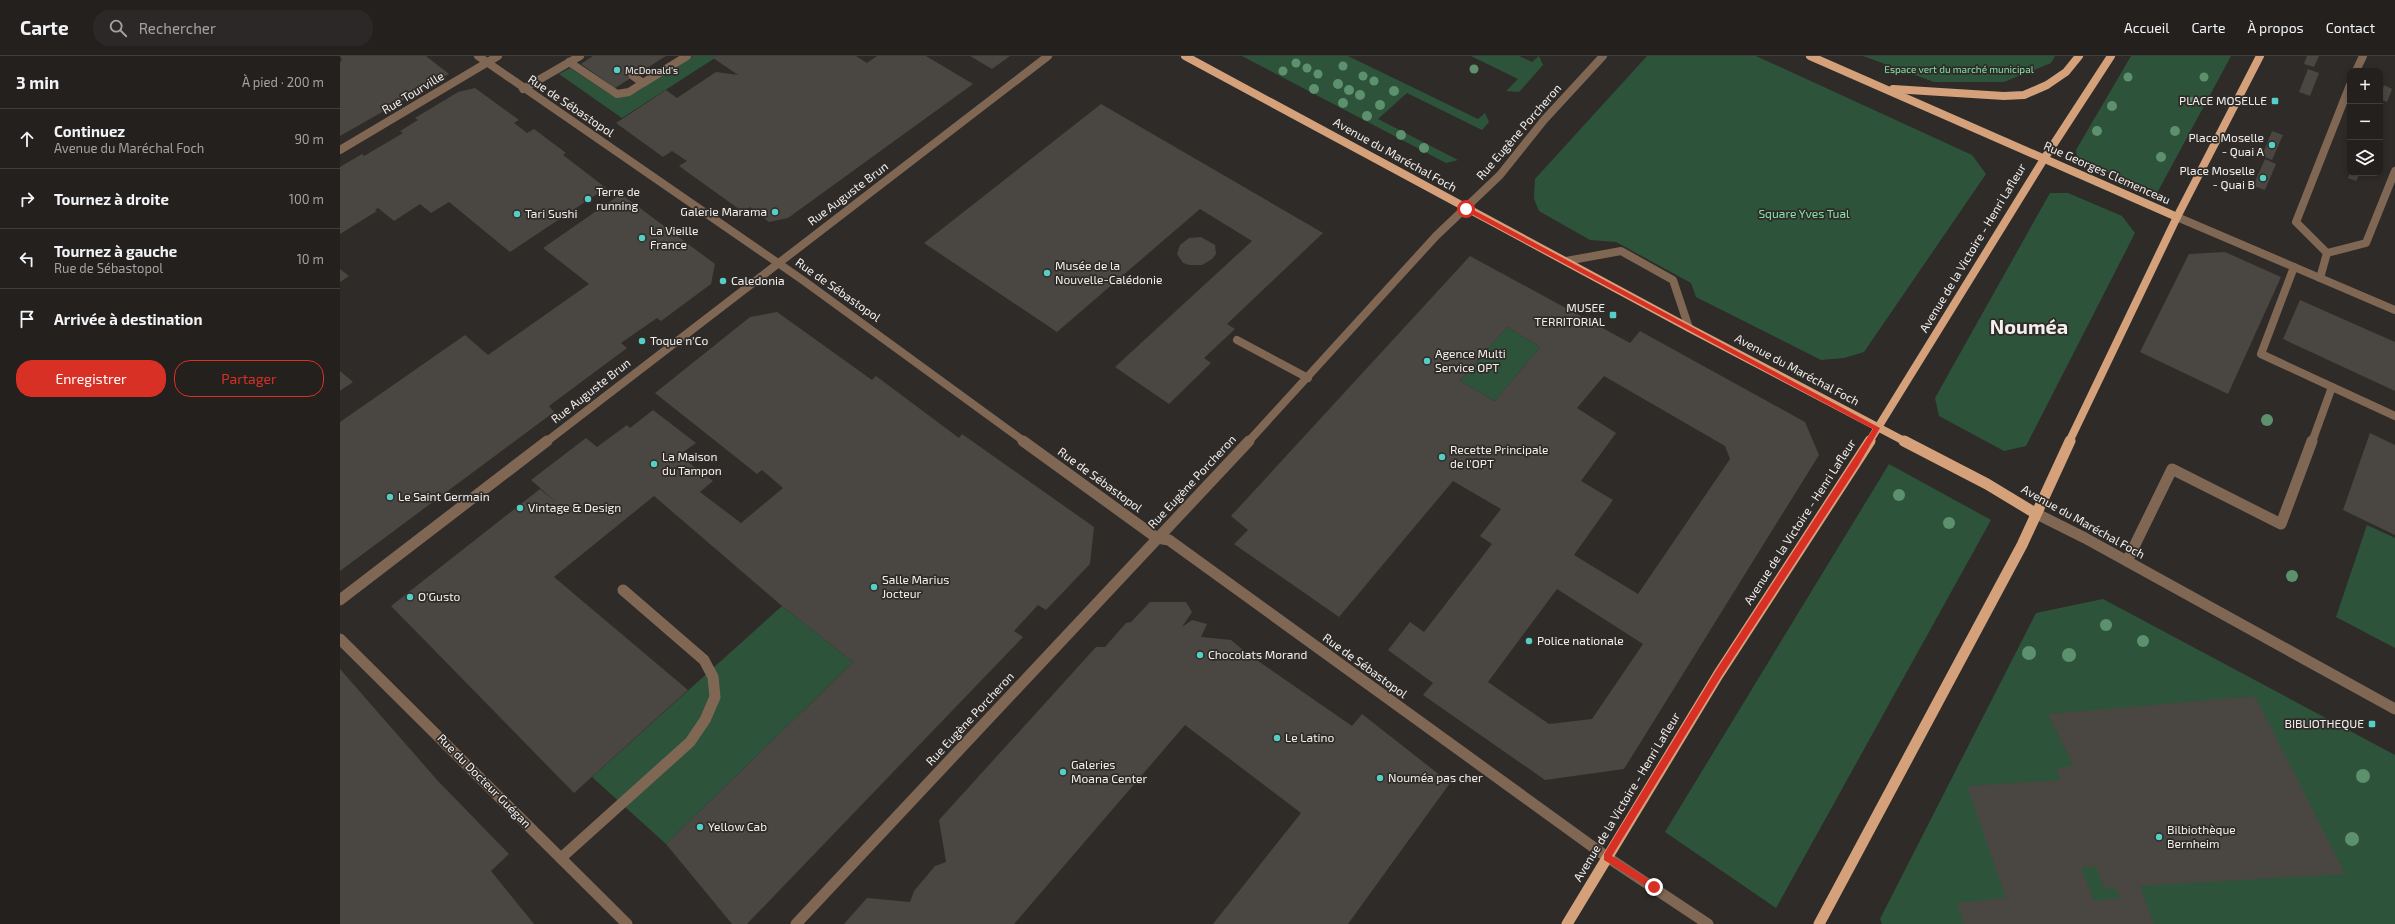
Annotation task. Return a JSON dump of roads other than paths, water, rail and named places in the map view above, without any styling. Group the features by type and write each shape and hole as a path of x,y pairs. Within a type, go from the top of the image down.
{"main road":[{"name":"Avenue du Maréchal Foch","path":"1185,56 1466,209 1877,428 1987,484 2035,513"},
{"name":"Rue Georges Clemenceau","path":"1810,56 2177,217"},
{"path":"1885,89 1981,95 2024,95 2047,85 2066,72 2079,56"},
{"name":"Avenue de la Victoire - Henri Lafleur","path":"1567,924 1718,675 1856,464 2044,159 2111,56"},
{"path":"1819,924 2022,545 2035,513 2177,217 2260,56"}],"street":[{"name":"Rue de Sébastopol","path":"478,56 523,89 777,263 1157,538 1169,540 1607,857 1708,924"},
{"name":"Rue Tourville","path":"340,150 498,56"},
{"path":"523,89 580,56"},
{"path":"569,62 617,94 628,92 687,56"},
{"name":"Rue Auguste Brun","path":"340,600 1048,56"},
{"name":"Rue Eugène Porcheron","path":"796,924 1308,378 1436,236 1500,175 1544,120 1603,56"},
{"path":"2357,68 2363,56"},
{"path":"633,76 643,83"},
{"path":"2327,253 2296,222 2347,93"},
{"path":"2327,253 2366,243 2395,171"},
{"name":"Rue Georges Clemenceau","path":"2177,217 2320,278 2395,307"},
{"path":"1566,261 1621,251 1673,280 1689,328"},
{"path":"2320,278 2327,253"},
{"path":"2294,267 2261,354 2395,416"},
{"path":"1237,340 1308,378"},
{"path":"2127,561 2172,469 2281,524 2332,387"},
{"name":"Avenue du Maréchal Foch","path":"2035,513 2127,561 2395,710"},
{"path":"561,858 690,742 705,720 715,697 713,677 704,660 623,590"},
{"name":"Rue du Docteur Guégan","path":"340,639 627,924"}],"place":[{"name":"McDonald's","path":"617,70"},
{"name":"PLACE MOSELLE","path":"2275,101"},
{"name":"Place Moselle - Quai A","path":"2272,145"},
{"name":"Place Moselle - Quai B","path":"2263,178"},
{"name":"Terre de running","path":"588,199"},
{"name":"Galerie Marama","path":"775,212"},
{"name":"Tari Sushi","path":"517,214"},
{"name":"La Vieille France","path":"642,238"},
{"name":"Musée de la Nouvelle-Calédonie","path":"1047,273"},
{"name":"Caledonia","path":"723,281"},
{"name":"MUSEE TERRITORIAL","path":"1613,315"},
{"name":"Toque n'Co","path":"642,341"},
{"name":"Agence Multi Service OPT","path":"1427,361"},
{"name":"Recette Principale de l'OPT","path":"1442,457"},
{"name":"La Maison du Tampon","path":"654,464"},
{"name":"Le Saint Germain","path":"390,497"},
{"name":"Vintage & Design","path":"520,508"},
{"name":"Salle Marius Jocteur","path":"874,587"},
{"name":"O'Gusto","path":"410,597"},
{"name":"Police nationale","path":"1529,641"},
{"name":"Chocolats Morand","path":"1200,655"},
{"name":"BIBLIOTHEQUE","path":"2372,724"},
{"name":"Le Latino","path":"1277,738"},
{"name":"Galeries Moana Center","path":"1063,772"},
{"name":"Nouméa pas cher","path":"1380,778"},
{"name":"Yellow Cab","path":"700,827"},
{"name":"Bilbiothèque Bernheim","path":"2159,837"}],"district":[{"name":"Nouméa","path":"2029,327"}],"park label":[{"name":"Espace vert du marché municipal","path":"1959,69"},
{"name":"Square Yves Tual","path":"1804,214"}]}
